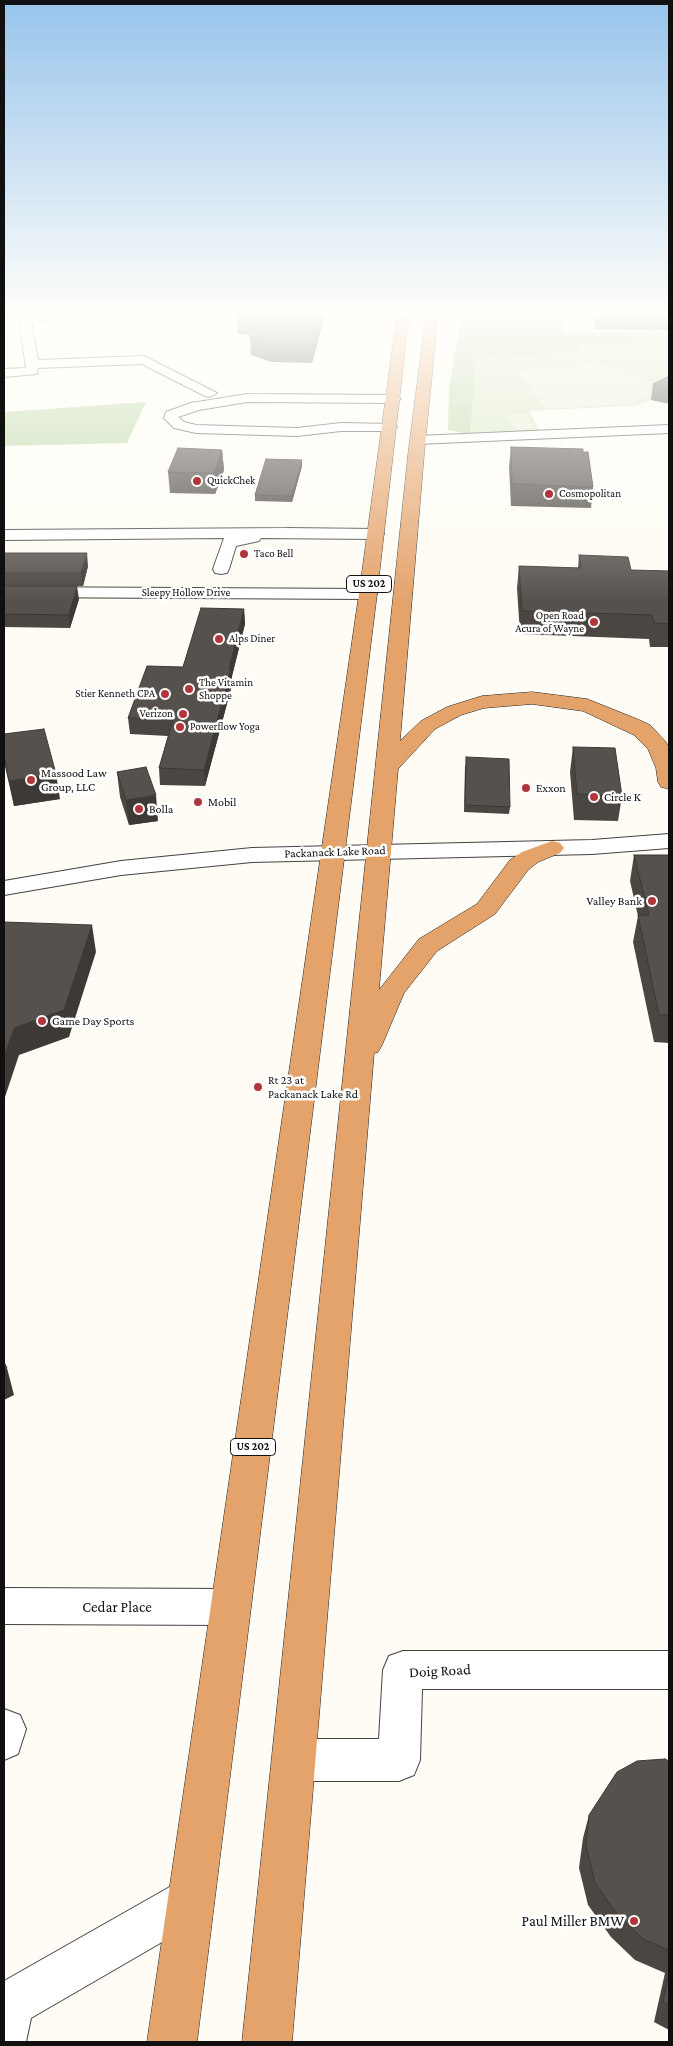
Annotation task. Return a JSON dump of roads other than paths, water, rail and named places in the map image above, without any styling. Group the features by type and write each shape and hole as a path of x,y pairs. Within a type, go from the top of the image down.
{"highway":[{"name":"US 202","path":"172,2042 392,410"},
{"name":"US 202","path":"268,2042 358,1067 389,765 421,410"},
{"path":"389,765 428,725 454,711 482,702 532,698 588,705 630,722 642,730 658,747 667,768 669,782"},
{"path":"358,1067 392,991 428,945 486,909 519,865 530,857 552,848"}],"street":[{"path":"184,410 171,415 171,418 186,428 225,431 297,432 341,427 390,427"},
{"path":"225,431 229,410"},
{"path":"418,440 663,429 669,440"},
{"path":"4,536 376,534"},
{"path":"221,569 229,542 232,540 274,538 280,548"},
{"name":"Sleepy Hollow Drive","path":"4,592 368,594"},
{"name":"Packanack Lake Road","path":"4,888 167,862 252,855 618,846 669,841"},
{"name":"Cedar Place","path":"4,1606 231,1607"},
{"name":"Doig Road","path":"295,1760 400,1760 403,1670 669,1670"},
{"path":"4,1729 6,1729 4,1740"},
{"path":"5,2017 191,1900"}],"place":[{"name":"QuickChek","path":"197,481"},
{"name":"Cosmopolitan","path":"549,494"},
{"name":"Taco Bell","path":"244,554"},
{"name":"Open Road Acura of Wayne","path":"594,622"},
{"name":"Alps Diner","path":"219,639"},
{"name":"The Vitamin Shoppe","path":"189,689"},
{"name":"Stier Kenneth CPA","path":"165,694"},
{"name":"Verizon","path":"183,714"},
{"name":"Powerflow Yoga","path":"180,727"},
{"name":"Massood Law Group, LLC","path":"31,780"},
{"name":"Exxon","path":"526,788"},
{"name":"Circle K","path":"594,797"},
{"name":"Mobil","path":"198,802"},
{"name":"Bolla","path":"139,809"},
{"name":"Valley Bank","path":"652,901"},
{"name":"Game Day Sports","path":"42,1021"},
{"name":"Rt 23 at Packanack Lake Rd","path":"258,1087"},
{"name":"Paul Miller BMW","path":"634,1921"}]}
